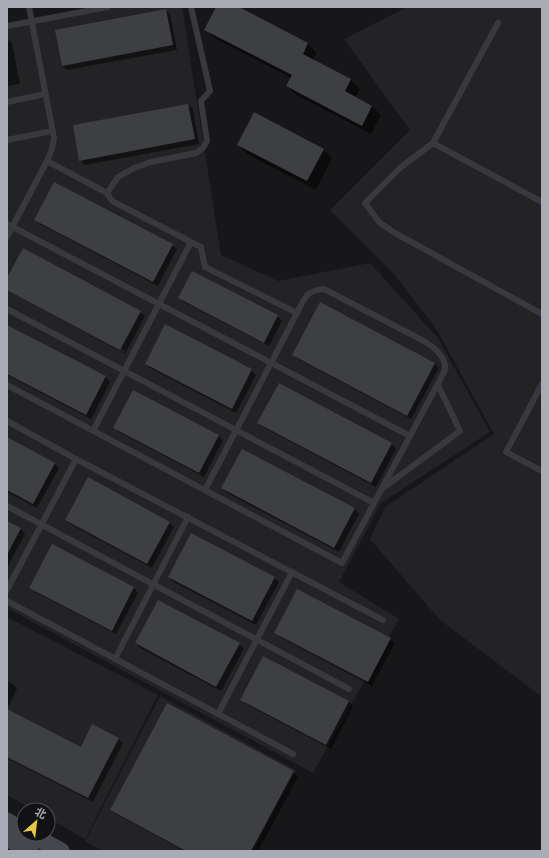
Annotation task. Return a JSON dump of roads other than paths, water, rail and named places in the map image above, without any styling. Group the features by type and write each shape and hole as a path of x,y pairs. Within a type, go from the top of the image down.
{"street":[{"path":"7,821 16,826"},
{"path":"7,838 30,851"},
{"path":"45,842 61,851"}],"lane":[{"path":"7,237 10,226 47,161 52,149 54,138 29,7"},
{"path":"7,26 108,7"},
{"path":"107,193 118,176 151,162 196,153 203,148 207,141 201,101 210,91 191,7"},
{"path":"498,23 433,143 400,168 365,204 379,222 394,233 542,314"},
{"path":"7,102 45,94"},
{"path":"7,140 52,131"},
{"path":"433,143 542,202"},
{"path":"47,161 107,193 112,201 201,247 205,267 296,313"},
{"path":"10,226 410,436"},
{"path":"93,431 191,242"},
{"path":"7,385 342,563 438,385 445,368 441,356 434,348 422,340 324,289 314,290 306,295 296,313 272,363 205,490"},
{"path":"7,309 374,503"},
{"path":"542,384 506,452 542,471"},
{"path":"382,489 460,431 438,385"},
{"path":"7,421 76,459 383,620"},
{"path":"7,590 76,459"},
{"path":"7,506 349,689"},
{"path":"115,659 188,518"},
{"path":"218,714 258,640 292,572"},
{"path":"7,601 293,754"}]}
